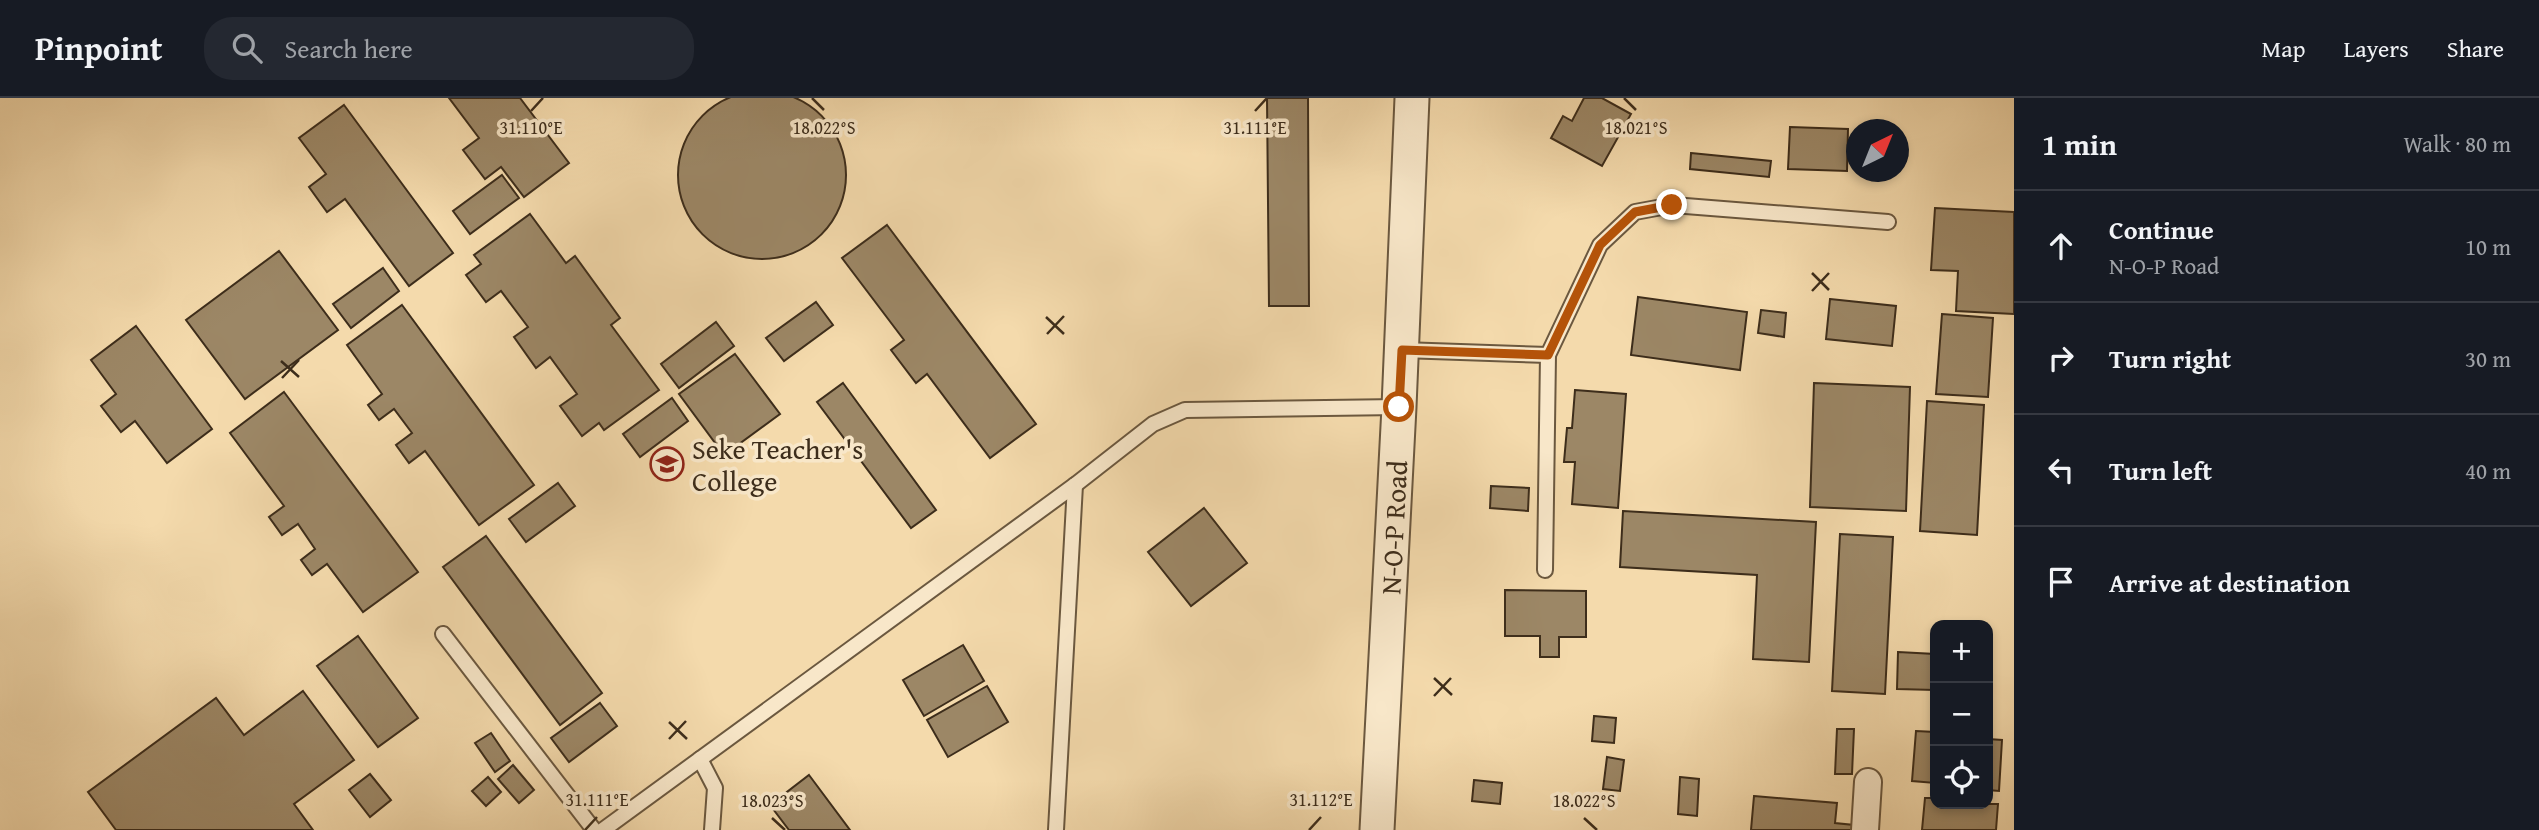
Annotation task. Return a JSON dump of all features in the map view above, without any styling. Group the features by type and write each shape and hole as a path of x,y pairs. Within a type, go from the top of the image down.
{"street":[{"name":"N-O-P Road","path":"1377,830 1412,98"},
{"path":"1865,830 1868,782"}],"lane":[{"path":"1545,570 1548,355 1600,245 1635,212 1672,205 1888,222"},
{"path":"1402,350 1548,355"},
{"path":"603,830 1075,485 1153,424 1185,410 1399,407"},
{"path":"1056,830 1075,485"},
{"path":"443,634 594,830"},
{"path":"700,759 715,788 712,830"}],"building":[{"path":"762,91 794,98 809,105 821,116 832,128 839,143 846,175 839,207 832,222 821,234 809,245 794,252 762,259 730,252 715,245 703,234 692,222 685,207 678,175 685,143 692,128 703,116 715,105 730,98"},
{"path":"449,98 520,98 569,163 524,197 501,167 485,179 463,150 479,138"},
{"path":"1267,98 1308,98 1309,306 1269,306"},
{"path":"1584,98 1602,98 1631,114 1602,166 1551,138 1563,116 1572,121"},
{"path":"344,105 453,253 409,286 345,199 327,212 309,187 326,174 299,138"},
{"path":"1790,127 1846,129 1846,171 1788,169"},
{"path":"1691,153 1771,161 1769,177 1690,169"},
{"path":"502,175 519,198 470,234 453,211"},
{"path":"1935,208 2014,212 2014,314 1956,311 1958,271 1931,270"},
{"path":"530,214 566,263 575,256 620,318 611,325 659,390 604,430 599,423 582,436 560,406 577,394 550,357 536,368 514,337 528,327 501,291 486,302 466,275 481,264 474,255"},
{"path":"887,225 1036,424 990,458 927,374 916,383 891,350 904,340 842,258"},
{"path":"279,251 338,330 245,399 186,320"},
{"path":"383,268 399,291 351,328 333,304"},
{"path":"1638,297 1747,312 1740,370 1631,355"},
{"path":"1830,299 1896,306 1892,346 1826,339"},
{"path":"816,302 833,325 784,361 766,338"},
{"path":"402,305 534,485 479,525 425,451 409,463 396,445 412,433 394,409 379,420 368,405 382,394 347,345"},
{"path":"1761,310 1786,313 1784,337 1758,333"},
{"path":"1942,314 1993,318 1988,397 1936,394"},
{"path":"716,322 734,346 679,388 661,364"},
{"path":"136,326 212,429 167,463 135,421 121,432 101,406 116,394 91,360"},
{"path":"735,354 780,414 724,455 679,394"},
{"path":"843,383 936,510 911,528 817,402"},
{"path":"1814,383 1910,387 1906,511 1810,507"},
{"path":"1575,390 1626,394 1618,508 1572,504 1575,462 1564,462 1567,428 1572,428"},
{"path":"284,392 418,572 363,612 327,564 312,575 301,560 315,549 298,524 282,535 269,517 284,506 230,433"},
{"path":"672,398 688,421 640,457 623,434"},
{"path":"1927,401 1984,405 1977,535 1920,531"},
{"path":"558,483 575,506 526,542 509,519"},
{"path":"1491,486 1529,488 1528,511 1490,508"},
{"path":"1204,508 1247,563 1191,606 1148,552"},
{"path":"1623,511 1816,522 1809,662 1753,659 1757,575 1620,567"},
{"path":"1840,534 1893,537 1885,694 1832,691"},
{"path":"486,536 602,693 560,725 443,567"},
{"path":"1505,590 1586,591 1586,637 1559,637 1559,657 1540,657 1540,636 1505,636"},
{"path":"358,636 418,718 378,747 317,666"},
{"path":"963,645 984,681 924,716 903,680"},
{"path":"1898,652 1930,654 1930,690 1897,689"},
{"path":"987,686 1008,722 948,757 927,720"},
{"path":"303,691 354,760 294,804 313,830 116,830 88,792 216,698 244,735"},
{"path":"600,703 617,726 569,762 551,738"},
{"path":"1594,716 1616,718 1614,743 1592,741"},
{"path":"1837,729 1854,729 1852,774 1835,774"},
{"path":"1916,731 1930,732 1930,783 1912,781"},
{"path":"491,733 510,761 495,772 475,743"},
{"path":"1993,739 2002,740 1999,791 1993,790"},
{"path":"1607,757 1624,760 1620,791 1603,789"},
{"path":"513,765 534,790 519,803 498,779"},
{"path":"370,774 391,800 370,817 349,790"},
{"path":"809,775 850,830 789,830 770,805"},
{"path":"488,777 501,792 486,806 472,791"},
{"path":"1680,777 1699,779 1697,816 1678,814"},
{"path":"1474,780 1502,783 1500,804 1472,801"},
{"path":"1754,796 1837,803 1835,823 1854,825 1854,830 1751,830"},
{"path":"1925,798 1930,798 1930,809 1993,809 1993,804 1998,804 1996,830 1922,830"}],"place":[{"name":"Seke Teacher's College","path":"667,464"}],"route":[{"path":"1399,407 1402,350 1548,355 1600,245 1635,212 1672,205"}]}
